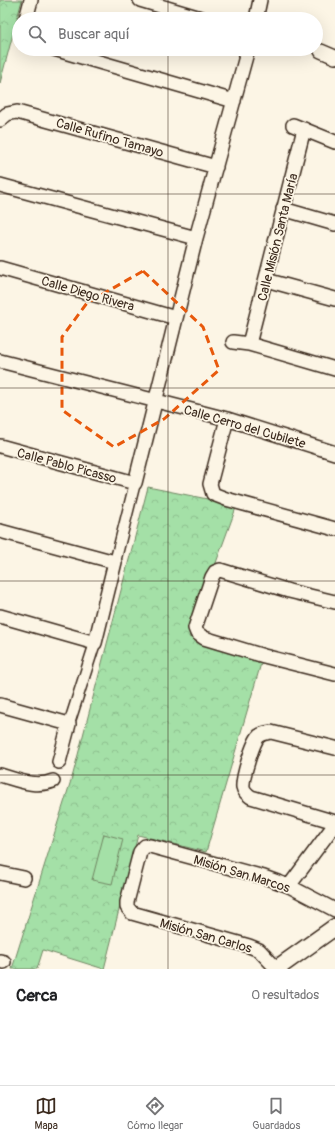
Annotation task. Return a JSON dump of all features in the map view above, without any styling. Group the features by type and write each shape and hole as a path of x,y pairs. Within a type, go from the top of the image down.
{"street":[{"path":"28,12 31,0"},
{"path":"140,0 180,12"},
{"path":"257,12 260,0"},
{"path":"323,52 335,57"},
{"path":"78,56 234,101"},
{"path":"59,762 69,724 95,643 196,238 246,56"},
{"name":"Calle Rufino Tamayo","path":"2,118 11,112 17,112 216,167"},
{"name":"Calle Misión Santa María","path":"248,344 266,280 283,209 298,127 335,142"},
{"path":"0,185 196,238"},
{"path":"283,209 335,224"},
{"name":"Calle Diego Rivera","path":"0,268 176,318"},
{"path":"266,280 335,299"},
{"path":"233,342 248,344 335,369"},
{"name":"Calle Cerro del Cubilete","path":"0,361 227,419 335,453"},
{"path":"227,419 210,484 213,494 226,499 335,529"},
{"name":"Calle Pablo Picasso","path":"0,446 135,483"},
{"path":"0,531 115,562"},
{"path":"335,602 289,591 220,570 212,577 195,628 197,633 204,638 264,656 335,674"},
{"path":"0,616 95,643"},
{"path":"0,705 69,724"},
{"path":"288,886 335,823 251,797 244,790 244,780 253,745 260,735 271,732 335,748"},
{"path":"0,776 29,784 40,784 53,781"},
{"name":"Misión San Marcos","path":"129,911 127,902 140,852 145,846 223,865 288,886 335,910"},
{"path":"0,873 24,878"},
{"name":"Misión San Carlos","path":"129,911 249,946 259,950 276,969"},
{"path":"276,969 335,927"}],"highlighted area":[{"path":"143,271 203,327 219,370 164,419 114,447 62,410 62,337 87,303"}],"green space":[{"path":"0,0 22,0 19,12 12,12 12,38 0,83"},
{"path":"148,487 237,505 189,637 262,660 206,852 138,835 104,969 43,950 37,969 12,969 73,774"},
{"path":"104,834 123,839 112,884 92,880"}]}
